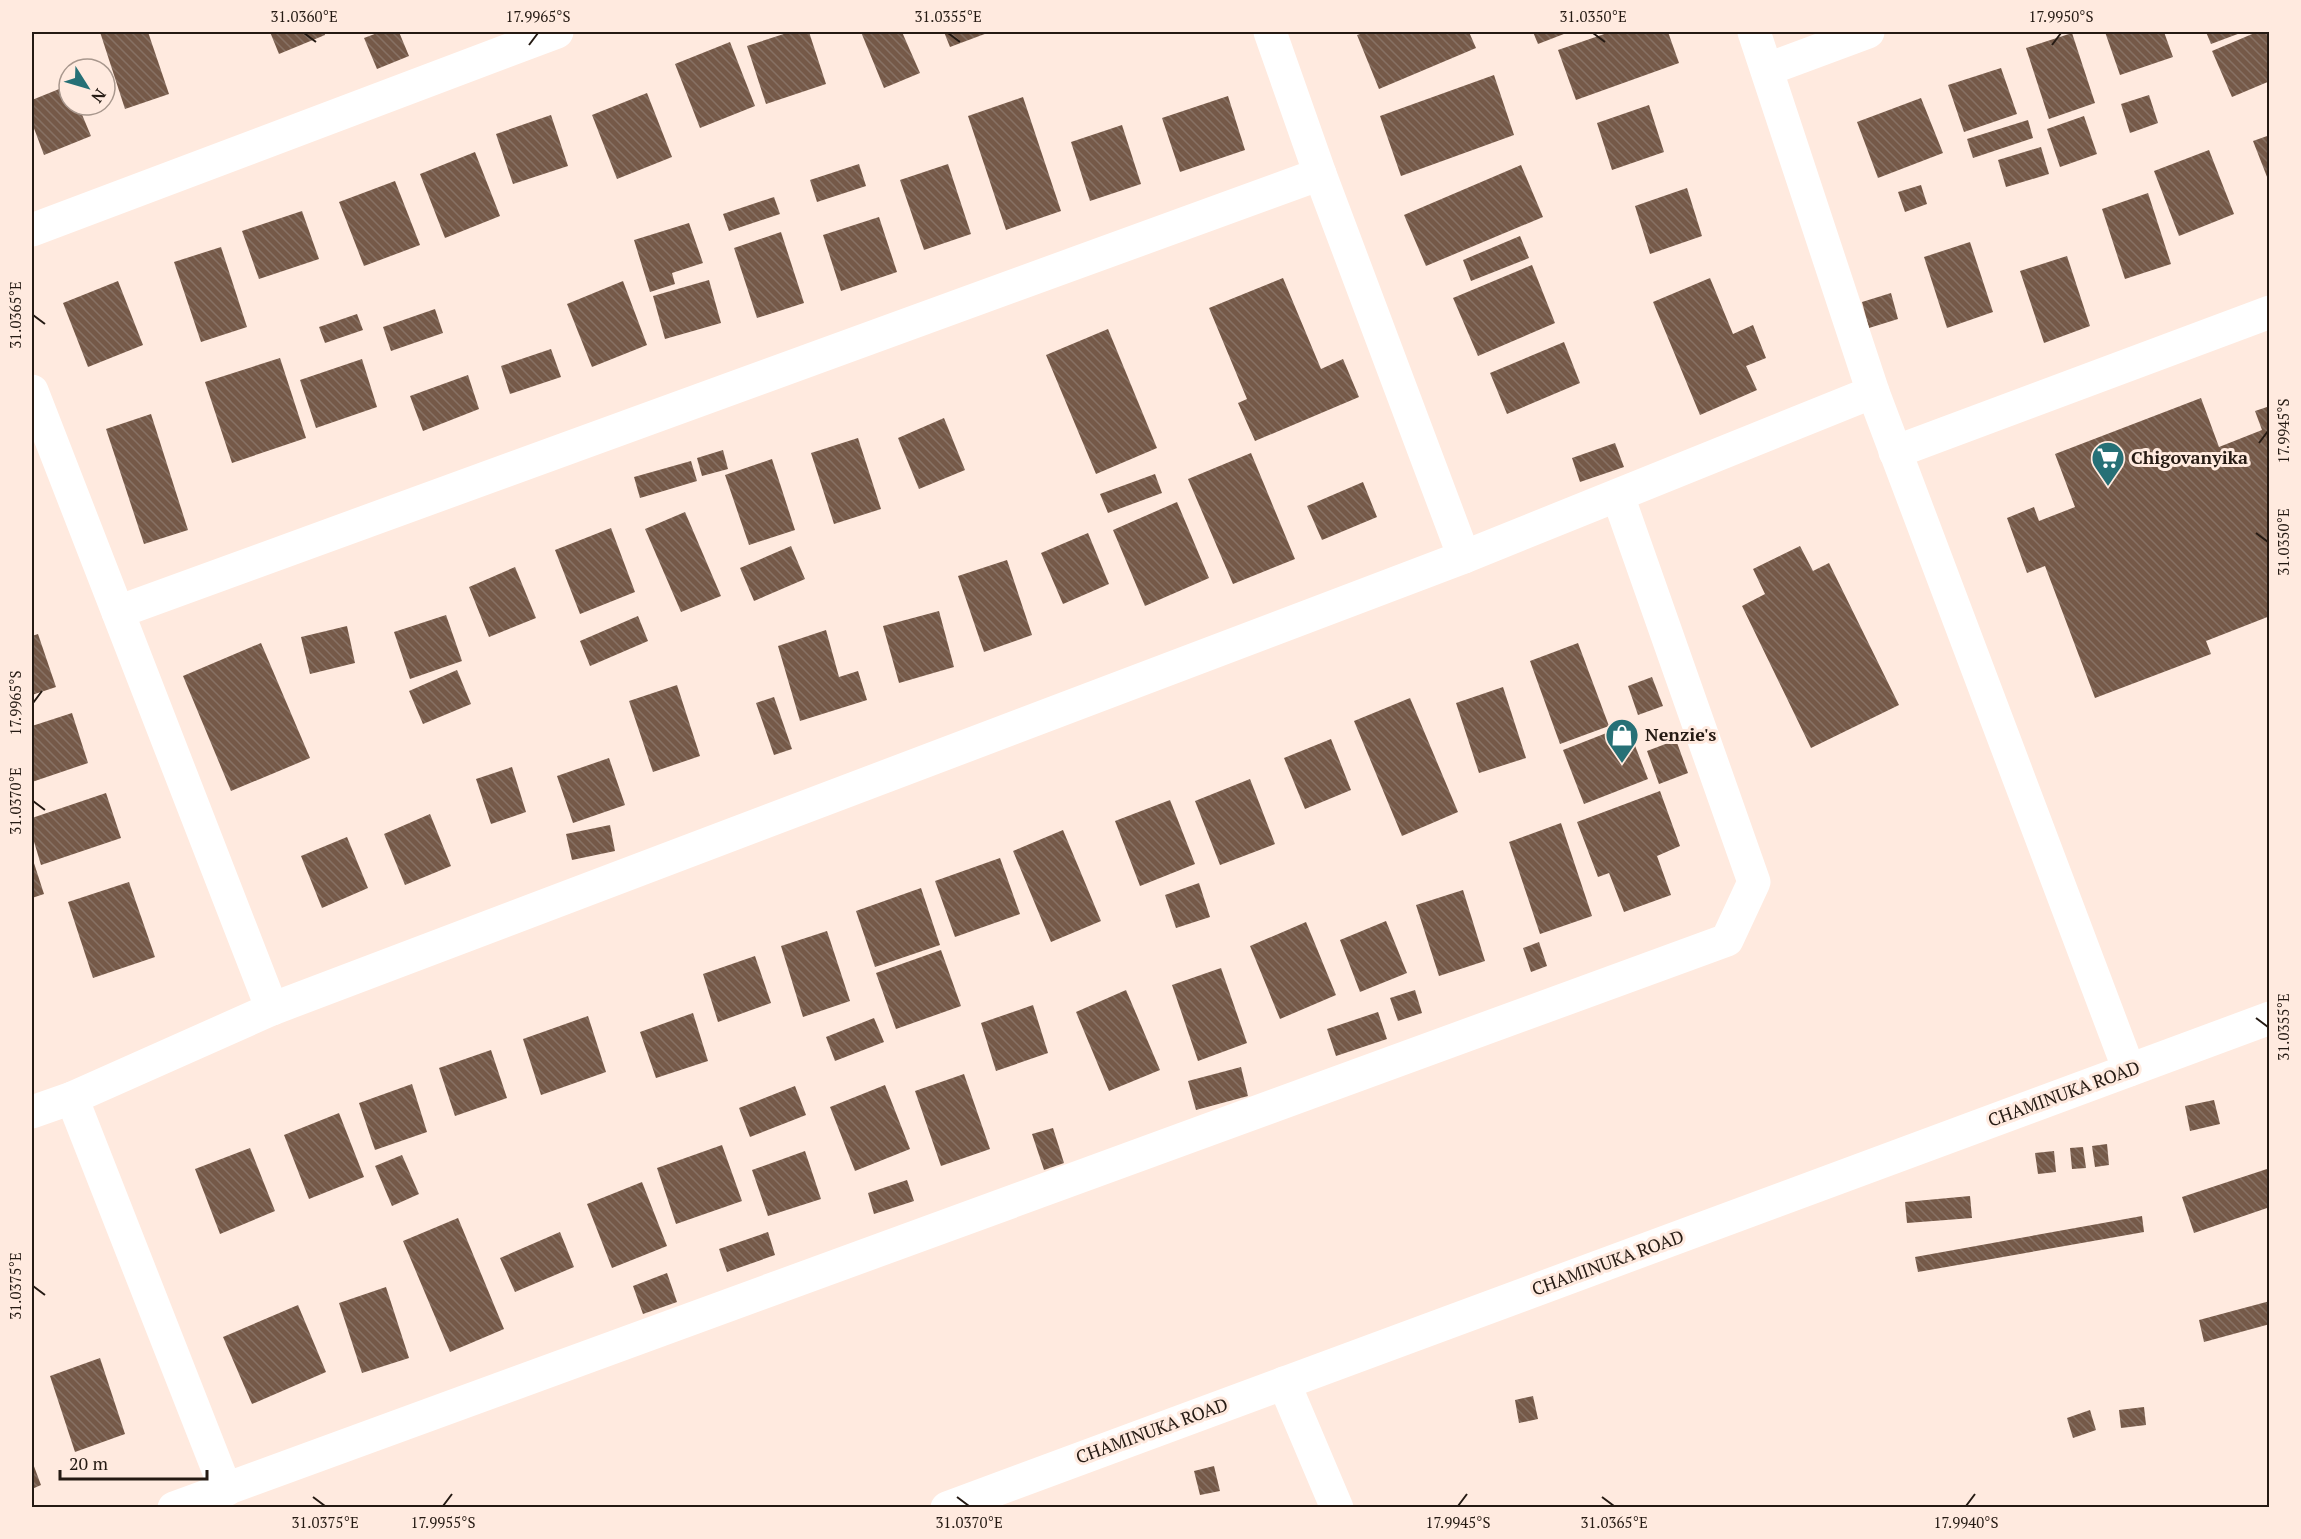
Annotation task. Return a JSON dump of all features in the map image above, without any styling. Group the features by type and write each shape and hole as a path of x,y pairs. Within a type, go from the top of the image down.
{"street":[{"path":"32,230 557,32"},
{"path":"1270,32 1320,174 1464,557"},
{"path":"1754,32 1873,392 2129,1070"},
{"path":"1768,69 1868,32"},
{"path":"118,612 1320,174"},
{"path":"1895,452 2270,312"},
{"path":"32,391 37,424 118,612 272,1009"},
{"path":"32,1112 72,1098 272,1009 1464,557 1873,392"},
{"path":"174,1508 1727,940 1754,882 1618,496"},
{"name":"CHAMINUKA ROAD","path":"947,1508 2270,1018"},
{"path":"72,1098 226,1490"},
{"path":"1284,1383 1337,1508"}],"building":[{"path":"100,32 148,32 169,94 125,109 117,84 117,57 108,57"},
{"path":"270,32 324,32 325,35 279,54"},
{"path":"380,32 399,32 409,56 377,69 364,38"},
{"path":"790,32 809,32 826,84 766,104 747,46"},
{"path":"861,32 902,32 920,73 884,88"},
{"path":"944,32 990,32 950,47"},
{"path":"1366,32 1469,32 1476,48 1379,89 1357,35"},
{"path":"1533,32 1569,32 1538,44"},
{"path":"1610,32 1668,32 1679,63 1576,100 1558,50"},
{"path":"2105,32 2164,32 2173,57 2120,75"},
{"path":"2206,32 2243,32 2211,44"},
{"path":"2257,32 2270,32 2270,81 2232,97 2212,51"},
{"path":"2072,33 2095,103 2049,119 2026,48"},
{"path":"730,42 755,106 700,128 675,64"},
{"path":"2001,68 2017,114 1964,132 1948,85"},
{"path":"1494,75 1514,135 1401,176 1380,116"},
{"path":"57,90 57,117 83,117 91,136 44,155 32,123 32,100"},
{"path":"647,93 672,157 617,179 592,115"},
{"path":"2149,95 2158,123 2130,133 2121,104"},
{"path":"1228,96 1245,150 1180,172 1162,118"},
{"path":"1023,97 1061,211 1006,230 968,116"},
{"path":"1921,98 1943,153 1878,178 1857,122"},
{"path":"1649,105 1664,152 1612,170 1597,123"},
{"path":"551,115 568,166 513,184 496,134"},
{"path":"2084,116 2097,154 2060,167 2047,129"},
{"path":"2028,120 2033,138 1973,158 1967,139"},
{"path":"1122,125 1141,184 1090,201 1071,142"},
{"path":"2270,135 2270,182 2269,182 2253,141"},
{"path":"2041,147 2049,174 2006,187 1998,160"},
{"path":"2209,150 2234,214 2179,236 2154,171"},
{"path":"475,152 500,216 445,238 420,174"},
{"path":"859,164 866,186 817,202 810,180"},
{"path":"948,164 971,234 924,250 900,180"},
{"path":"1521,165 1543,217 1426,266 1404,215"},
{"path":"395,181 420,245 364,266 339,202"},
{"path":"1921,185 1927,204 1905,212 1898,192"},
{"path":"1687,188 1702,236 1650,254 1635,206"},
{"path":"2148,193 2171,264 2125,279 2102,209"},
{"path":"774,197 780,214 729,231 723,214"},
{"path":"302,211 319,259 259,279 242,231"},
{"path":"879,217 897,272 841,291 823,235"},
{"path":"689,223 703,263 672,273 675,284 650,292 634,240"},
{"path":"781,232 804,303 757,318 734,248"},
{"path":"1520,236 1529,258 1471,281 1463,260"},
{"path":"1970,242 1993,312 1947,328 1924,257"},
{"path":"221,247 247,327 201,342 174,262"},
{"path":"2067,256 2090,326 2044,343 2020,271"},
{"path":"1532,265 1555,323 1478,356 1453,298"},
{"path":"1283,278 1321,369 1343,359 1359,397 1255,441 1238,403 1247,399 1209,308"},
{"path":"1710,278 1733,334 1753,325 1766,358 1746,366 1757,390 1700,415 1653,302"},
{"path":"709,280 721,323 665,339 653,296"},
{"path":"118,281 143,345 88,367 63,303"},
{"path":"623,281 647,345 592,367 567,304"},
{"path":"1891,293 1898,319 1869,328 1862,302"},
{"path":"435,309 443,333 391,351 383,327"},
{"path":"357,314 363,330 325,343 319,327"},
{"path":"1108,329 1157,448 1096,474 1046,355"},
{"path":"1564,342 1580,383 1507,414 1490,373"},
{"path":"551,349 561,377 510,394 501,366"},
{"path":"280,358 306,438 232,463 205,382"},
{"path":"362,359 377,407 316,428 300,380"},
{"path":"468,375 479,409 423,431 410,396"},
{"path":"2201,398 2219,447 2262,430 2255,411 2270,406 2270,616 2206,641 2211,654 2095,698 2045,566 2027,573 2007,518 2034,507 2039,521 2075,507 2055,454"},
{"path":"151,414 188,530 144,544 106,429"},
{"path":"944,418 965,470 919,489 898,438"},
{"path":"858,438 881,509 834,524 811,453"},
{"path":"1615,443 1624,467 1580,482 1572,458"},
{"path":"723,450 728,469 702,476 697,458"},
{"path":"1251,453 1295,559 1233,584 1188,479"},
{"path":"772,459 795,530 749,545 725,475"},
{"path":"691,461 697,481 640,498 634,477"},
{"path":"1155,474 1162,493 1108,513 1100,494"},
{"path":"1363,482 1377,517 1322,540 1307,506"},
{"path":"1177,502 1209,578 1145,606 1113,530"},
{"path":"685,512 721,596 681,612 645,529"},
{"path":"611,528 635,592 580,614 555,550"},
{"path":"1088,533 1109,584 1063,604 1041,553"},
{"path":"791,546 805,579 754,601 740,568"},
{"path":"1800,546 1813,571 1829,563 1899,705 1811,748 1742,606 1765,594 1753,569"},
{"path":"1007,560 1032,635 984,652 958,576"},
{"path":"515,567 536,618 489,637 469,587"},
{"path":"939,611 954,667 899,683 883,626"},
{"path":"446,615 462,661 410,679 394,632"},
{"path":"638,616 648,641 590,666 580,641"},
{"path":"347,626 355,663 310,674 301,637"},
{"path":"826,630 839,677 858,671 867,700 800,721 778,646"},
{"path":"38,634 56,687 32,695 32,636"},
{"path":"261,643 310,758 231,791 183,676"},
{"path":"1578,643 1609,726 1560,744 1530,661"},
{"path":"457,670 471,704 423,724 409,691"},
{"path":"1652,677 1663,706 1638,715 1628,686"},
{"path":"677,685 700,756 653,772 629,701"},
{"path":"1503,687 1526,758 1479,773 1456,703"},
{"path":"774,697 792,749 774,755 756,703"},
{"path":"1410,698 1458,812 1402,836 1354,721"},
{"path":"72,713 88,763 32,782 32,726"},
{"path":"1627,725 1648,779 1584,804 1563,750"},
{"path":"1331,739 1351,790 1305,809 1284,758"},
{"path":"1676,740 1688,773 1659,784 1647,751"},
{"path":"609,758 625,805 573,823 557,776"},
{"path":"512,767 526,812 491,824 476,779"},
{"path":"1250,779 1275,844 1220,865 1195,801"},
{"path":"1660,791 1680,846 1657,856 1671,895 1624,912 1609,873 1598,877 1577,822"},
{"path":"106,793 121,838 41,865 32,835 32,818"},
{"path":"1170,800 1195,864 1140,886 1115,821"},
{"path":"430,814 451,866 405,885 384,834"},
{"path":"1561,823 1592,916 1540,934 1509,842"},
{"path":"610,825 615,851 572,860 566,834"},
{"path":"1063,830 1101,921 1051,942 1013,851"},
{"path":"347,837 368,888 322,908 301,856"},
{"path":"32,857 44,894 32,898"},
{"path":"1000,858 1020,914 955,937 935,881"},
{"path":"129,882 155,957 93,978 68,902"},
{"path":"1199,883 1210,917 1176,928 1165,895"},
{"path":"921,888 940,945 875,967 856,911"},
{"path":"1463,890 1485,961 1439,976 1416,905"},
{"path":"1386,921 1407,973 1360,992 1340,940"},
{"path":"1306,922 1336,995 1280,1019 1250,946"},
{"path":"827,931 850,1001 803,1017 781,946"},
{"path":"1539,942 1547,966 1531,972 1523,948"},
{"path":"941,950 961,1006 896,1029 876,973"},
{"path":"755,956 771,1003 718,1022 703,974"},
{"path":"1221,968 1247,1043 1198,1061 1172,985"},
{"path":"1126,990 1160,1070 1109,1091 1076,1012"},
{"path":"1415,990 1422,1013 1398,1021 1390,998"},
{"path":"1033,1005 1048,1053 996,1071 981,1023"},
{"path":"1378,1012 1387,1039 1336,1056 1327,1029"},
{"path":"693,1013 708,1061 656,1078 640,1032"},
{"path":"588,1016 606,1072 541,1095 523,1039"},
{"path":"874,1018 884,1042 835,1061 826,1037"},
{"path":"491,1050 507,1098 455,1116 439,1068"},
{"path":"1241,1067 1248,1096 1196,1110 1188,1081"},
{"path":"964,1074 990,1149 941,1166 915,1091"},
{"path":"412,1084 427,1132 375,1150 359,1103"},
{"path":"885,1085 910,1149 855,1171 830,1107"},
{"path":"795,1086 806,1115 750,1137 739,1108"},
{"path":"2214,1100 2220,1124 2190,1131 2185,1106"},
{"path":"339,1113 364,1177 309,1199 284,1135"},
{"path":"1053,1128 1064,1163 1044,1170 1032,1134"},
{"path":"2107,1144 2109,1165 2095,1167 2092,1146"},
{"path":"722,1145 742,1201 676,1224 657,1168"},
{"path":"2083,1147 2086,1168 2072,1169 2070,1148"},
{"path":"250,1148 275,1211 220,1234 195,1169"},
{"path":"805,1151 821,1199 768,1216 752,1170"},
{"path":"2054,1151 2056,1172 2038,1174 2035,1153"},
{"path":"402,1155 419,1194 392,1206 375,1166"},
{"path":"2270,1168 2270,1207 2194,1233 2182,1197"},
{"path":"907,1180 914,1201 874,1214 868,1193"},
{"path":"642,1182 667,1246 612,1268 587,1204"},
{"path":"1970,1196 1972,1218 1907,1223 1905,1202"},
{"path":"2142,1216 2144,1232 1918,1272 1915,1257"},
{"path":"458,1218 504,1329 450,1352 403,1241"},
{"path":"560,1232 574,1267 515,1292 500,1258"},
{"path":"768,1232 775,1255 727,1272 719,1249"},
{"path":"667,1273 677,1302 643,1314 633,1286"},
{"path":"386,1287 409,1358 362,1373 339,1303"},
{"path":"2270,1301 2270,1324 2204,1342 2199,1320"},
{"path":"298,1305 326,1372 252,1404 223,1337"},
{"path":"100,1358 125,1434 75,1452 50,1376"},
{"path":"1533,1396 1538,1419 1519,1423 1515,1400"},
{"path":"2144,1407 2146,1425 2121,1428 2119,1410"},
{"path":"2090,1410 2096,1430 2073,1438 2067,1418"},
{"path":"32,1461 41,1485 32,1489"},
{"path":"1214,1466 1220,1491 1200,1495 1194,1471"}],"place":[{"name":"Chigovanyika","path":"2108,487"},
{"name":"Nenzie's","path":"1622,764"}]}
